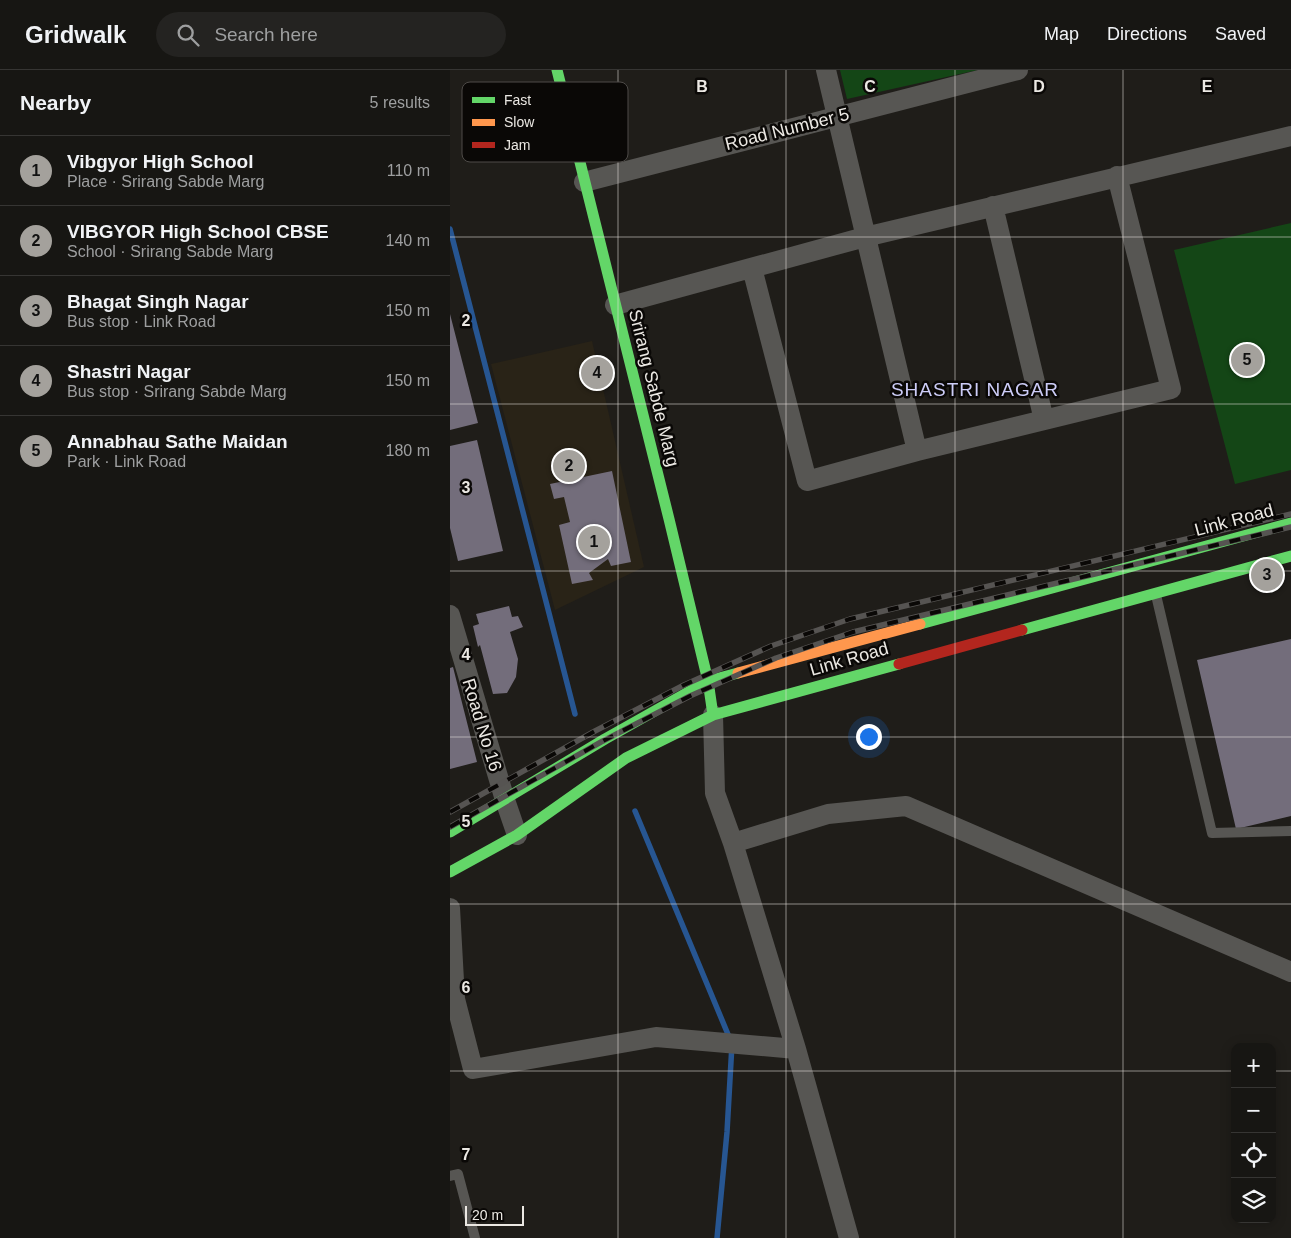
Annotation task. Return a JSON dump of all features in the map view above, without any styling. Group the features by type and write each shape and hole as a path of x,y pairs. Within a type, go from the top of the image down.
{"main road":[{"name":"Srirang Sabde Marg","path":"557,70 561,82"},
{"name":"Srirang Sabde Marg","path":"589,162 595,179 625,302 680,563 708,681 723,709"},
{"name":"Link Road","path":"708,681 1291,523"},
{"name":"Link Road","path":"450,872 517,835 626,758 723,709 1291,556"},
{"path":"680,563 694,559"},
{"path":"450,832 605,739 708,681"}],"street":[{"path":"826,70 917,451"},
{"name":"Road Number 5","path":"595,179 1018,70"},
{"path":"625,302 866,237 1291,136"},
{"path":"752,268 807,481 917,451 1171,389 1117,176"},
{"path":"993,206 1044,420"},
{"name":"Road No 16","path":"451,626 517,835"},
{"path":"723,709 715,793 733,843 796,1049 849,1238"},
{"path":"733,843 828,814 906,806 1291,972"},
{"path":"450,908 455,998 473,1069 656,1037 796,1049"}],"lane":[{"path":"1156,592 1212,832 1291,831"},
{"path":"450,1176 458,1174 476,1238"}],"shaded area":[{"path":"592,341 644,567 555,610 491,364"}],"green space":[{"path":"840,70 978,70 847,99"},
{"path":"1291,223 1291,470 1235,484 1174,250"}],"building":[{"path":"450,314 478,423 450,430"},
{"path":"477,440 503,551 458,561 450,528 450,446"},
{"path":"612,471 631,562 611,566 608,559 589,573 593,580 572,584 559,525 570,522 564,497 554,499 550,484"},
{"path":"509,606 512,617 518,616 523,627 510,632 518,659 516,677 507,693 493,694 473,626 479,624 476,614"},
{"path":"1291,639 1291,816 1236,829 1197,660"},
{"path":"453,667 477,762 450,769 450,668"}],"waterway":[{"path":"450,229 575,714"},
{"path":"635,811 732,1044 727,1132 717,1238"}],"railway":[{"path":"450,812 595,731 684,685 771,646 850,619 1291,514"},
{"path":"450,827 601,742 690,696 776,658 853,632 1291,527"}],"traffic: fast":[{"path":"557,70 560,82"},
{"path":"580,162 708,681 713,715"},
{"path":"920,624 1291,523"},
{"path":"1022,630 1291,556"},
{"path":"450,872 517,835 626,758 713,715 899,664"},
{"path":"450,832 605,739 708,681 738,673"}],"traffic: slow":[{"path":"738,673 920,624"}],"traffic: jam":[{"path":"899,664 1022,630"}],"place":[{"name":"Annabhau Sathe Maidan","path":"1247,360"},
{"name":"Shastri Nagar","path":"597,373"},
{"name":"VIBGYOR High School CBSE","path":"569,466"},
{"name":"Vibgyor High School","path":"594,542"},
{"name":"Bhagat Singh Nagar","path":"1267,575"}],"district":[{"name":"SHASTRI NAGAR","path":"975,389"}]}
